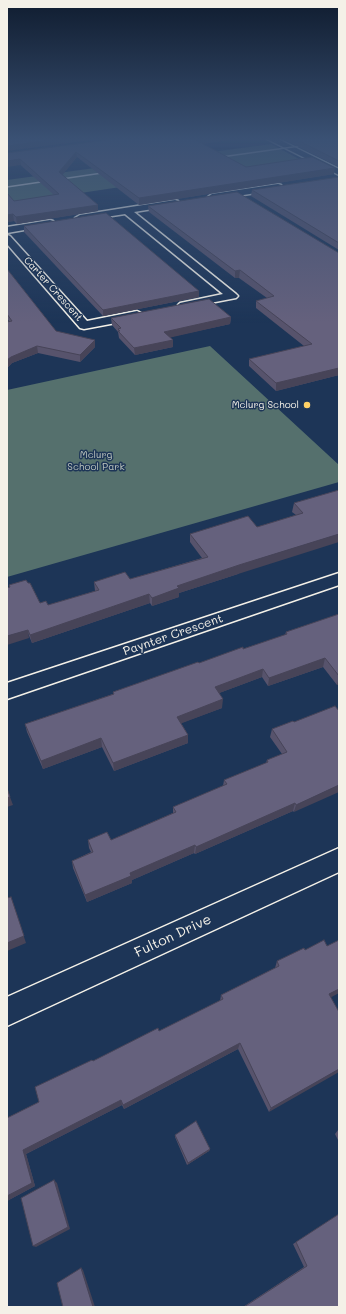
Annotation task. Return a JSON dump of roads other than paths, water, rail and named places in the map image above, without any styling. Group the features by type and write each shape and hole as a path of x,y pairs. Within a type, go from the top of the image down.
{"street":[{"path":"71,219 188,201"},
{"path":"127,211 232,296 177,307"},
{"path":"7,230 56,222"},
{"name":"Carter Crescent","path":"7,238 84,324 150,312"},
{"name":"Paynter Crescent","path":"7,690 339,579"},
{"name":"Fulton Drive","path":"7,1012 339,860"}],"place":[{"name":"Mclurg School","path":"307,405"}],"park label":[{"name":"Mclurg School Park","path":"96,460"}]}
